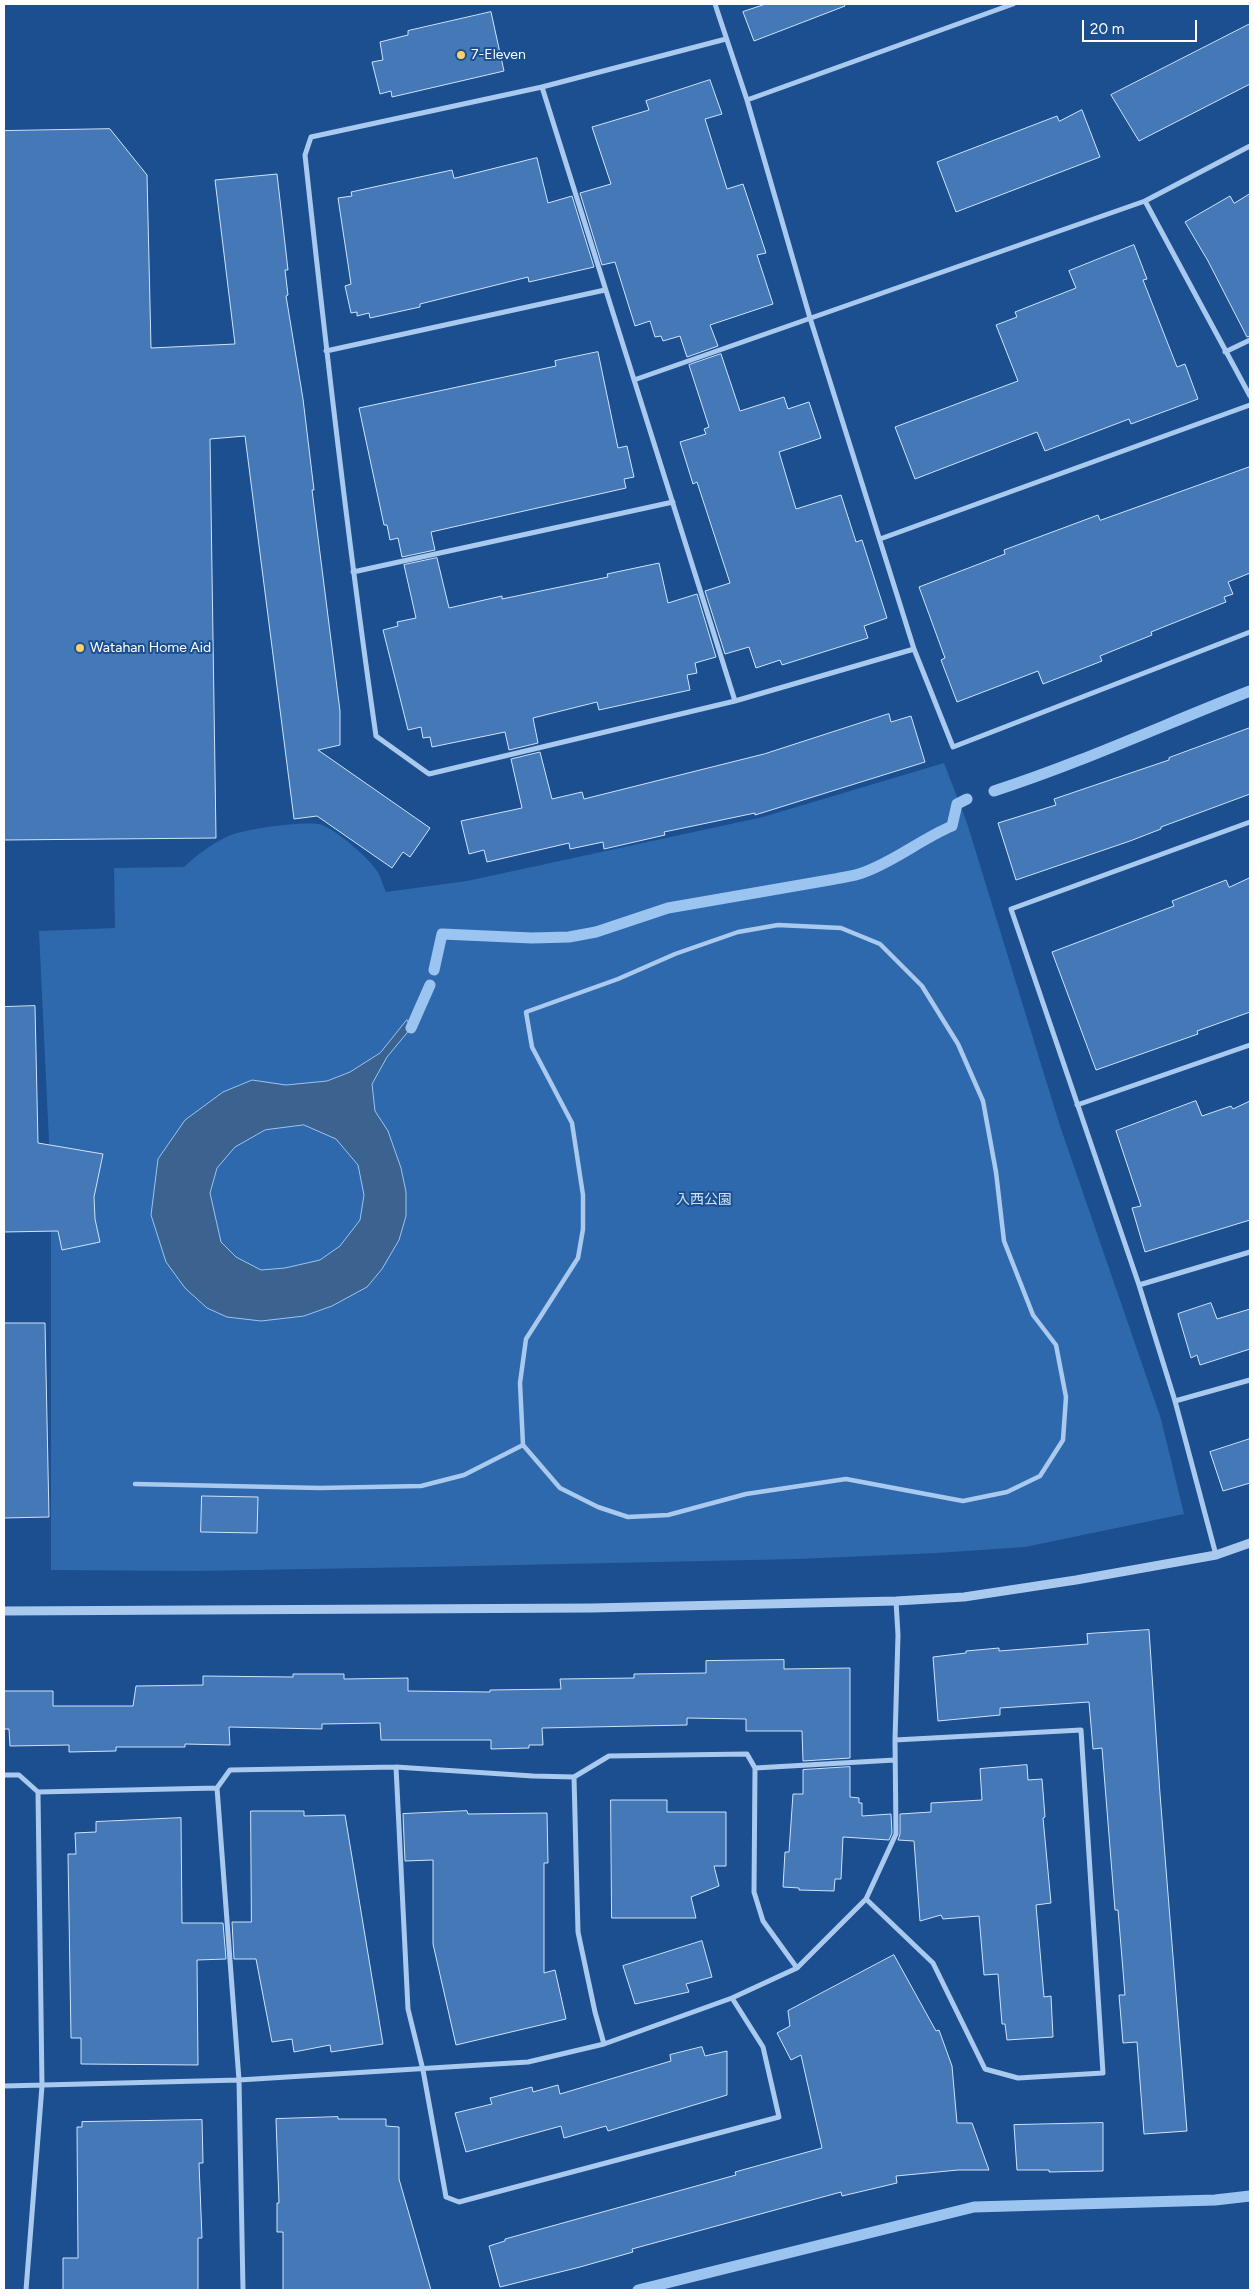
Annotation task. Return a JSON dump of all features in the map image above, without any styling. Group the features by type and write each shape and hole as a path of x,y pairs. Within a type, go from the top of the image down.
{"street":[{"path":"715,4 747,100 810,318 914,649 953,747 1250,632"},
{"path":"747,100 1013,4"},
{"path":"726,39 542,87 311,136 305,155 326,351 353,572 376,736 429,774 735,702 914,649"},
{"path":"542,87 735,702"},
{"path":"634,380 1145,201 1250,146"},
{"path":"1145,201 1250,396"},
{"path":"326,351 606,290"},
{"path":"1225,352 1250,340"},
{"path":"880,539 1250,405"},
{"path":"353,572 673,502"},
{"path":"1216,1555 1175,1401 1139,1285 1011,909 1250,822"},
{"path":"778,925 841,928 880,944 922,986 958,1044 982,1100 996,1172 1004,1241 1034,1315 1056,1345 1066,1397 1063,1440 1040,1476 1007,1492 963,1501 846,1479 746,1494 668,1515 628,1517 598,1507 560,1488 523,1445 520,1383 526,1339 578,1258 583,1229 583,1195 572,1124 532,1047 526,1012 618,980 675,954 738,932 778,925"},
{"path":"1077,1105 1250,1045"},
{"path":"1139,1285 1250,1252"},
{"path":"1175,1401 1250,1380"},
{"path":"135,1484 320,1488 420,1486 464,1475 523,1445"},
{"path":"4,1611 582,1608 896,1601 964,1597 1076,1580 1216,1555 1250,1543"},
{"path":"4,2086 239,2080 528,2062 604,2044 732,1998 796,1968 866,1899 896,1834 895,1740 898,1635 896,1601"},
{"path":"866,1899 933,1964 985,2069 1018,2078 1103,2073 1081,1730 895,1740"},
{"path":"243,2290 239,2080 217,1788 230,1770 396,1767 533,1776 574,1776 608,1756 747,1754 755,1768 754,1892 763,1922 796,1968"},
{"path":"755,1768 896,1760"},
{"path":"396,1767 408,2010 423,2070 446,2197 459,2202 779,2117 763,2047 732,1998"},
{"path":"4,1776 18,1775 38,1792 217,1788"},
{"path":"574,1776 578,1932 595,2012 604,2044"},
{"path":"26,2290 42,2086 38,1792"}],"green space":[{"name":"入西公園","path":"944,763 967,823 1060,1126 1161,1419 1184,1514 1025,1547 937,1553 797,1559 425,1567 196,1571 51,1570 51,1184 39,931 115,928 114,868 184,867 218,841 250,830 291,824 322,825 343,838 373,865 386,892 467,881 763,817"}],"shaded area":[{"path":"407,1020 411,1028 387,1057 372,1084 375,1111 388,1131 401,1168 406,1192 406,1216 399,1240 382,1269 367,1287 332,1306 304,1316 261,1321 227,1317 207,1308 185,1288 166,1262 151,1215 158,1159 185,1120 223,1092 252,1080 286,1085 327,1081 350,1072 380,1053","holes":["304,1125 336,1139 358,1165 364,1195 360,1220 340,1246 320,1260 285,1268 261,1270 236,1257 221,1242 210,1193 217,1168 235,1147 265,1130"]}],"building":[{"path":"766,4 844,4 845,6 754,41 743,12"},
{"path":"491,12 504,71 392,97 391,91 380,94 372,62 383,60 380,42 408,35 408,31"},
{"path":"1250,24 1250,84 1139,141 1111,95"},
{"path":"710,80 722,114 705,119 727,189 743,184 766,253 757,255 773,304 710,325 718,346 687,357 680,336 663,341 661,336 655,337 650,321 635,326 615,262 602,265 580,193 611,184 592,127 649,110 646,101"},
{"path":"1082,110 1100,157 956,212 937,162 1057,116 1059,121"},
{"path":"110,129 147,175 151,348 235,344 215,180 277,174 288,270 285,270 288,295 286,296 303,399 314,490 312,490 340,711 340,745 318,750 430,828 410,857 403,852 392,868 317,816 294,819 245,436 210,439 216,838 4,840 4,131"},
{"path":"537,158 548,203 572,196 594,267 529,282 528,277 420,304 420,307 370,318 369,313 357,316 357,312 351,313 345,286 351,284 338,198 352,196 351,192 452,170 454,178"},
{"path":"1250,194 1250,336 1247,337 1208,261 1185,222 1230,196 1234,203"},
{"path":"1134,245 1147,279 1143,280 1177,367 1185,364 1198,399 1131,424 1129,419 1045,451 1037,432 915,479 895,427 1018,381 996,325 1017,317 1015,312 1076,288 1069,271"},
{"path":"598,352 618,448 627,446 634,477 624,479 626,488 431,532 435,550 402,557 398,538 390,540 387,525 384,525 359,408 556,366 555,361"},
{"path":"721,354 740,411 784,397 788,409 809,402 821,438 779,452 796,509 841,495 856,542 862,540 887,618 864,626 868,638 782,665 780,660 756,668 749,647 725,654 705,591 730,583 697,482 693,484 680,442 706,434 704,429 709,427 689,365"},
{"path":"1250,467 1250,573 1228,582 1233,594 1224,597 1226,602 1151,632 1152,635 1100,656 1102,661 1043,684 1038,671 957,702 941,660 945,658 919,587 1005,554 1004,550 1098,515 1100,520"},
{"path":"437,558 449,608 502,596 502,599 608,577 607,574 659,563 668,603 697,594 716,657 695,663 697,673 687,675 690,690 599,710 597,702 533,718 538,743 509,750 505,732 432,747 430,737 423,738 421,727 408,730 383,630 398,626 397,622 416,618 404,565"},
{"path":"889,714 891,722 911,716 925,762 755,815 755,813 664,832 665,835 604,849 603,842 570,849 569,843 487,862 484,850 469,854 461,821 522,808 511,759 540,752 552,799 582,792 584,799 764,754"},
{"path":"1250,728 1250,794 1161,827 1161,829 1130,841 1016,880 998,823 1056,805 1054,799 1169,760 1169,758"},
{"path":"1250,878 1250,1012 1197,1031 1198,1034 1096,1070 1052,952 1174,906 1172,901 1226,880 1229,887"},
{"path":"35,1006 38,1143 103,1154 94,1197 95,1219 100,1242 62,1250 58,1231 4,1232 4,1007"},
{"path":"1196,1101 1202,1116 1231,1106 1233,1109 1250,1101 1250,1220 1145,1252 1132,1208 1141,1206 1116,1131"},
{"path":"1211,1303 1217,1319 1250,1309 1250,1349 1200,1365 1197,1355 1191,1358 1178,1314"},
{"path":"4,1323 45,1323 49,1517 4,1518"},
{"path":"1250,1439 1250,1483 1223,1491 1210,1452"},
{"path":"202,1496 258,1497 257,1533 201,1532"},
{"path":"1149,1630 1187,2131 1144,2134 1137,2042 1123,2043 1119,1995 1125,1995 1118,1910 1115,1910 1102,1748 1093,1749 1089,1702 1000,1708 1000,1715 938,1721 933,1657 999,1648 999,1651 1088,1644 1087,1634"},
{"path":"784,1660 784,1669 850,1668 850,1758 803,1761 802,1731 746,1731 746,1719 687,1718 687,1725 542,1728 543,1745 529,1745 529,1748 491,1749 491,1740 381,1740 380,1723 322,1724 322,1729 229,1727 230,1745 185,1744 185,1747 116,1747 116,1751 69,1752 69,1745 10,1746 9,1729 4,1729 4,1691 53,1691 53,1706 133,1706 136,1686 203,1685 203,1676 293,1677 293,1674 344,1674 344,1679 408,1678 408,1691 490,1692 490,1690 561,1689 560,1679 634,1678 634,1674 706,1673 706,1661"},
{"path":"1027,1765 1028,1780 1042,1779 1045,1817 1043,1818 1051,1903 1036,1905 1044,1997 1051,1996 1053,2037 1007,2040 1005,2024 1002,2024 998,1974 984,1975 979,1916 943,1919 941,1915 920,1921 914,1841 898,1840 900,1834 900,1814 931,1812 931,1803 982,1800 980,1769"},
{"path":"850,1767 850,1797 859,1798 859,1803 862,1803 862,1816 891,1814 892,1833 889,1840 843,1837 841,1879 835,1879 834,1891 799,1890 799,1888 783,1887 785,1852 789,1852 793,1794 803,1794 803,1770"},
{"path":"611,1800 667,1800 667,1812 726,1812 726,1866 714,1866 719,1886 691,1897 696,1918 612,1918"},
{"path":"251,1811 304,1811 304,1816 345,1815 383,2044 331,2052 330,2045 294,2052 292,2039 272,2042 256,1959 234,1959 232,1922 251,1922"},
{"path":"467,1811 468,1814 547,1813 548,1863 544,1863 544,1973 555,1970 566,2019 456,2045 433,1944 433,1860 405,1861 403,1814"},
{"path":"181,1818 182,1923 223,1923 226,1959 197,1960 198,2065 81,2064 81,2038 71,2038 68,1854 76,1854 75,1833 96,1832 96,1822"},
{"path":"702,1941 712,1977 686,1984 689,1992 635,2004 623,1966"},
{"path":"894,1955 936,2031 939,2030 952,2066 957,2123 972,2123 989,2170 958,2170 896,2176 897,2183 842,2196 841,2192 632,2249 633,2252 580,2267 500,2287 489,2246 505,2241 505,2239 736,2175 735,2172 822,2148 801,2055 791,2060 777,2033 790,2026 788,2011"},
{"path":"702,2047 705,2056 727,2051 727,2095 608,2131 606,2126 564,2138 561,2126 466,2152 455,2113 492,2104 490,2098 532,2087 533,2092 558,2085 560,2094 671,2061 670,2055"},
{"path":"338,2117 338,2119 386,2119 386,2126 399,2127 399,2179 431,2290 283,2290 283,2232 277,2232 277,2203 279,2203 276,2119"},
{"path":"202,2120 203,2163 199,2163 202,2238 198,2238 198,2290 63,2290 63,2258 78,2258 77,2127 82,2127 82,2122"},
{"path":"1103,2123 1103,2171 1049,2172 1049,2170 1017,2170 1014,2125"}],"waterway":[{"path":"994,791 1091,756 1250,691"},
{"path":"434,970 442,934 532,938 569,937 596,932 668,908 859,874 885,863 952,826 957,804 967,799"},
{"path":"411,1028 430,985"},
{"path":"638,2290 974,2207 1215,2200 1250,2196"}],"place":[{"name":"7-Eleven","path":"461,55"},
{"name":"Watahan Home Aid","path":"80,648"}]}
